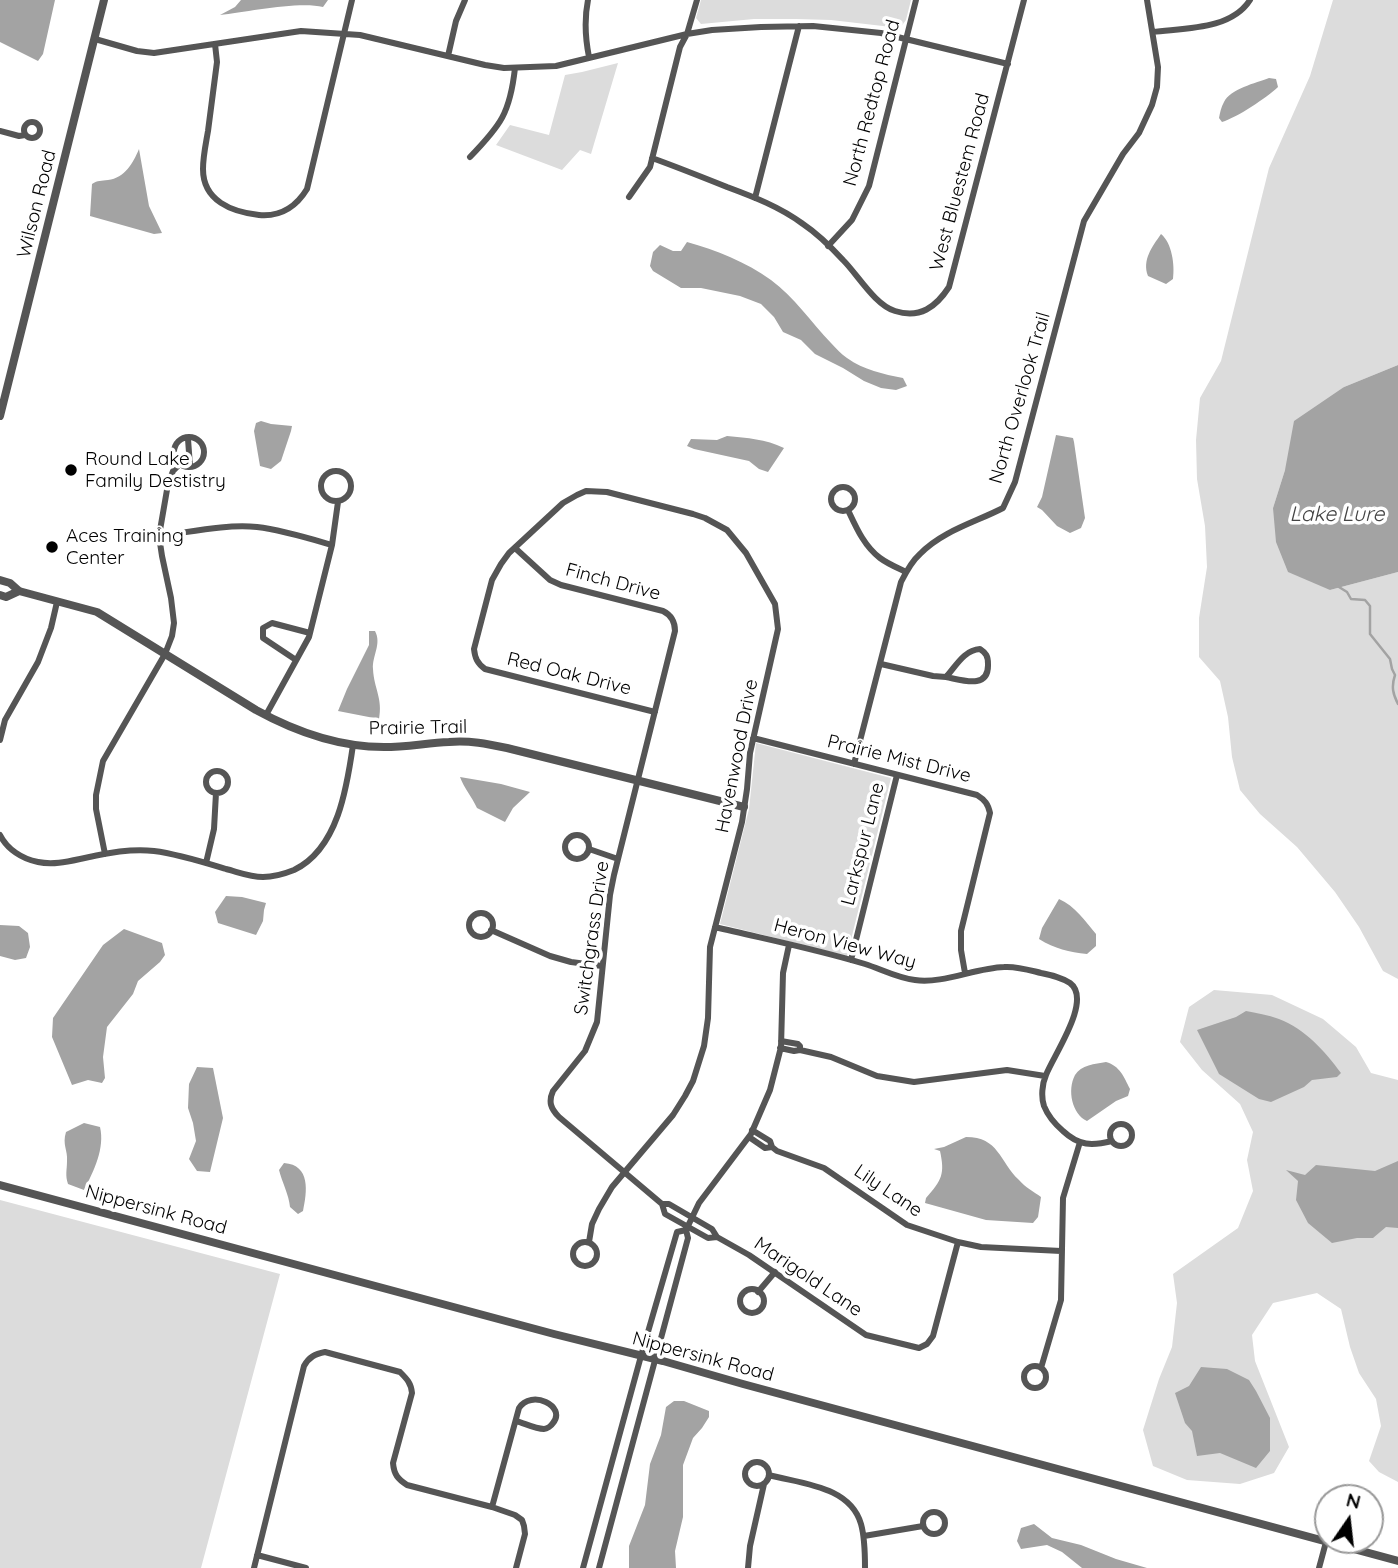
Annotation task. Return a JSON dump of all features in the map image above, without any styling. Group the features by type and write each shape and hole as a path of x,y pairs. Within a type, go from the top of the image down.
{"street":[{"name":"Wilson Road","path":"0,416 104,0"},
{"path":"215,44 217,62 203,168 204,179 220,204 246,213 274,215 292,208 307,189 352,0"},
{"path":"448,56 456,21 465,0"},
{"path":"588,0 585,33 589,57"},
{"path":"629,197 652,158 680,48 687,34 696,0"},
{"name":"North Redtop Road","path":"828,246 852,220 869,186 916,0"},
{"name":"West Bluestem Road","path":"652,158 774,205 803,223 843,260 878,302 889,309 913,314 930,308 949,287 1024,0"},
{"name":"North Overlook Trail","path":"854,764 901,582 906,572 919,554 943,536 1003,508 1015,482 1084,221 1139,132 1157,87 1158,67 1147,0"},
{"path":"1153,32 1221,23 1234,17 1250,0"},
{"path":"95,39 154,53 301,32 344,33 485,65 515,68 555,66 712,30 799,26 863,30 907,38 1008,64"},
{"path":"755,198 799,26"},
{"path":"470,158 499,125 506,111 515,68"},
{"path":"0,131 24,135"},
{"path":"188,439 190,466"},
{"path":"188,439 199,441 205,452 202,461 190,466 180,464 175,457 175,449 180,442 188,439"},
{"path":"105,854 96,802 103,761 165,654 172,636 174,623 171,598 159,536 168,484 173,471 180,464"},
{"path":"330,472 345,474 351,483 350,493 338,502 328,500 320,488 323,478 330,472"},
{"name":"Havenwood Drive","path":"515,548 563,503 576,495 596,491 693,514 727,530 746,552 775,604 778,629 750,753 742,822 710,947 708,1018 704,1046 693,1081 673,1115 612,1187 592,1224 589,1242"},
{"path":"266,715 310,634 332,545 338,502"},
{"path":"848,510 871,550 906,572"},
{"path":"159,536 229,527 255,527 332,545"},
{"name":"Finch Drive","path":"515,548 550,580 561,585 663,611 673,619 675,631 638,780"},
{"name":"Red Oak Drive","path":"515,548 492,580 474,649 479,664 485,669 655,712"},
{"name":"Prairie Trail","path":"0,580 10,583 19,591 97,612 266,715 315,737 353,745 384,747 449,742 508,747 744,807"},
{"path":"0,595 6,597 19,591"},
{"path":"0,740 5,720 38,662 51,628 57,602"},
{"path":"296,660 263,638 263,628 272,623 310,634"},
{"path":"881,664 933,676 979,681 985,677 988,659 980,649 972,650 946,677"},
{"name":"Prairie Mist Drive","path":"753,738 984,799 990,813 961,931 965,974"},
{"path":"0,835 13,850 37,862 61,863 120,851 152,851 252,876 279,875 305,863 319,850 331,830 348,781 353,745"},
{"name":"Larkspur Lane","path":"851,960 897,775"},
{"name":"Switchgrass Drive","path":"638,780 610,895 599,1008 592,1036 585,1051 553,1091 550,1103 559,1117 662,1204"},
{"path":"206,863 215,829 216,793"},
{"path":"589,849 618,859"},
{"name":"Heron View Way","path":"715,927 851,960 915,980 930,981 992,968 1020,968 1060,978 1077,990 1078,998 1068,1034 1045,1076"},
{"path":"491,930 550,956 602,966"},
{"path":"599,1568 692,1217 699,1203 751,1134 770,1090 781,1044 783,973 789,946"},
{"path":"781,1044 798,1044 800,1050 831,1057 877,1076 914,1082 1007,1070 1045,1076 1042,1092 1044,1105 1068,1136 1096,1145 1112,1141"},
{"name":"Lily Lane","path":"751,1134 770,1141 777,1151 824,1168 906,1226 958,1242 994,1249 1061,1251"},
{"path":"1041,1368 1060,1300 1063,1198 1080,1142"},
{"name":"Nippersink Road","path":"0,1185 655,1359 1314,1539"},
{"path":"662,1204 669,1204 692,1217 712,1229 717,1237"},
{"name":"Marigold Lane","path":"662,1204 665,1214 687,1231 708,1238 717,1237 749,1255 866,1335 919,1348 933,1336 958,1242"},
{"path":"583,1568 677,1233 687,1231"},
{"path":"758,1292 775,1272"},
{"path":"254,1568 304,1366 315,1354 325,1352 400,1372 411,1385 412,1393 393,1463 397,1479 407,1485 492,1507 522,1520 525,1534 516,1568"},
{"path":"492,1507 518,1412 521,1404 533,1399 549,1404 555,1410 554,1423 544,1429 516,1421"},
{"path":"748,1568 750,1546 764,1484 769,1475 766,1466 759,1462 751,1463 746,1469 745,1477 749,1484 764,1484"},
{"path":"769,1475 832,1492 844,1498 857,1513 864,1536 865,1568"},
{"path":"864,1536 923,1526"},
{"name":"Nippersink Road","path":"1371,1554 1398,1561"},
{"path":"257,1555 306,1568"}],"shaded area":[{"path":"701,0 911,0 906,20 900,28 796,19 754,19 701,24 696,18"},
{"path":"1333,0 1398,0 1398,365 1344,387 1285,470 1273,508 1330,590 1398,572 1398,979 1383,971 1359,927 1335,892 1297,847 1260,814 1240,790 1220,681 1199,657 1199,618 1207,567 1205,526 1197,479 1196,440 1200,398 1221,361 1269,168 1310,76"},
{"path":"618,63 591,154 580,150 562,170 496,145 510,125 549,135 565,75"},
{"path":"756,743 891,778 847,956 720,924 749,809"},
{"path":"1214,990 1272,995 1323,1019 1356,1047 1371,1073 1398,1080 1398,1482 1379,1472 1369,1461 1381,1426 1376,1399 1359,1373 1341,1309 1317,1293 1273,1303 1252,1335 1255,1361 1289,1447 1274,1473 1240,1484 1187,1480 1153,1466 1143,1430 1172,1347 1177,1303 1173,1274 1238,1228 1253,1191 1247,1160 1253,1132 1240,1104 1202,1070 1180,1042 1189,1007"},
{"path":"0,1200 280,1274 201,1568 0,1568"}],"water":[{"path":"0,0 55,0 43,54 38,61 0,42"},
{"path":"241,0 328,0 323,7 287,6 220,15 235,7"},
{"path":"1269,78 1276,79 1278,87 1252,107 1222,122 1219,118 1227,97 1244,87"},
{"path":"139,149 149,206 162,233 154,234 90,216 92,184 114,179 124,173"},
{"path":"1161,234 1168,243 1174,267 1173,279 1166,284 1148,276 1146,270 1149,254"},
{"path":"687,242 730,257 771,280 845,356 867,369 903,378 907,386 896,390 881,388 815,354 801,340 783,332 774,317 761,304 740,296 701,288 681,288 653,271 650,266 653,252 660,245 673,251 681,251"},
{"name":"Lake Lure","path":"1398,365 1398,572 1330,590 1288,572 1276,542 1273,508 1285,470 1294,421 1344,387"},
{"path":"261,421 292,426 281,461 271,469 260,466 254,431 256,423"},
{"path":"1056,435 1073,438 1085,518 1081,528 1070,533 1057,526 1037,507 1042,497"},
{"path":"727,436 749,438 784,448 768,472 749,461 687,446 691,439 717,440"},
{"path":"369,631 375,631 377,636 373,669 380,705 379,719 338,711 369,645"},
{"path":"460,777 530,792 513,808 505,822 477,808"},
{"path":"226,896 266,903 263,921 256,935 218,923 215,912"},
{"path":"1059,899 1075,910 1096,934 1096,946 1087,954 1062,950 1039,939 1042,928"},
{"path":"0,925 19,926 28,933 30,947 26,958 15,960 0,956"},
{"path":"124,929 162,943 165,955 138,981 133,994 107,1027 103,1057 105,1078 102,1083 88,1080 72,1085 52,1037 53,1018 103,945"},
{"path":"1246,1011 1288,1023 1321,1049 1341,1073 1337,1077 1312,1080 1304,1087 1271,1102 1259,1099 1219,1074 1197,1030"},
{"path":"1106,1062 1115,1066 1123,1076 1130,1089 1128,1096 1087,1121 1078,1113 1072,1101 1073,1081 1081,1069"},
{"path":"197,1067 213,1068 223,1118 210,1172 197,1171 189,1159 196,1141 188,1108 189,1084"},
{"path":"84,1123 100,1127 101,1143 98,1159 84,1190 68,1184 65,1140 66,1132"},
{"path":"966,1137 977,1138 992,1146 1021,1183 1041,1197 1038,1217 1033,1223 986,1220 925,1203 942,1171 940,1151 934,1149"},
{"path":"1398,1161 1398,1228 1386,1227 1373,1238 1332,1243 1308,1223 1296,1200 1298,1181 1286,1170 1305,1175 1316,1165 1375,1171"},
{"path":"284,1163 299,1169 305,1181 303,1211 298,1214 290,1207 279,1170"},
{"path":"1201,1367 1227,1369 1249,1380 1256,1391 1270,1418 1270,1451 1256,1468 1220,1453 1197,1456 1192,1431 1185,1423 1175,1393 1189,1386"},
{"path":"674,1401 684,1401 709,1411 709,1417 693,1438 683,1465 683,1517 675,1551 676,1568 629,1568 629,1546 645,1505 650,1464 661,1435 666,1407"},
{"path":"1034,1524 1052,1538 1147,1568 1082,1568 1062,1552 1047,1545 1021,1549 1017,1541 1021,1528"}],"waterway":[{"path":"1339,587 1347,592 1351,599 1365,600 1370,606 1370,634 1390,659 1395,675 1393,690 1398,704"}],"place":[{"name":"Round Lake Family Destistry","path":"71,470"},
{"name":"Aces Training Center","path":"52,547"}]}
